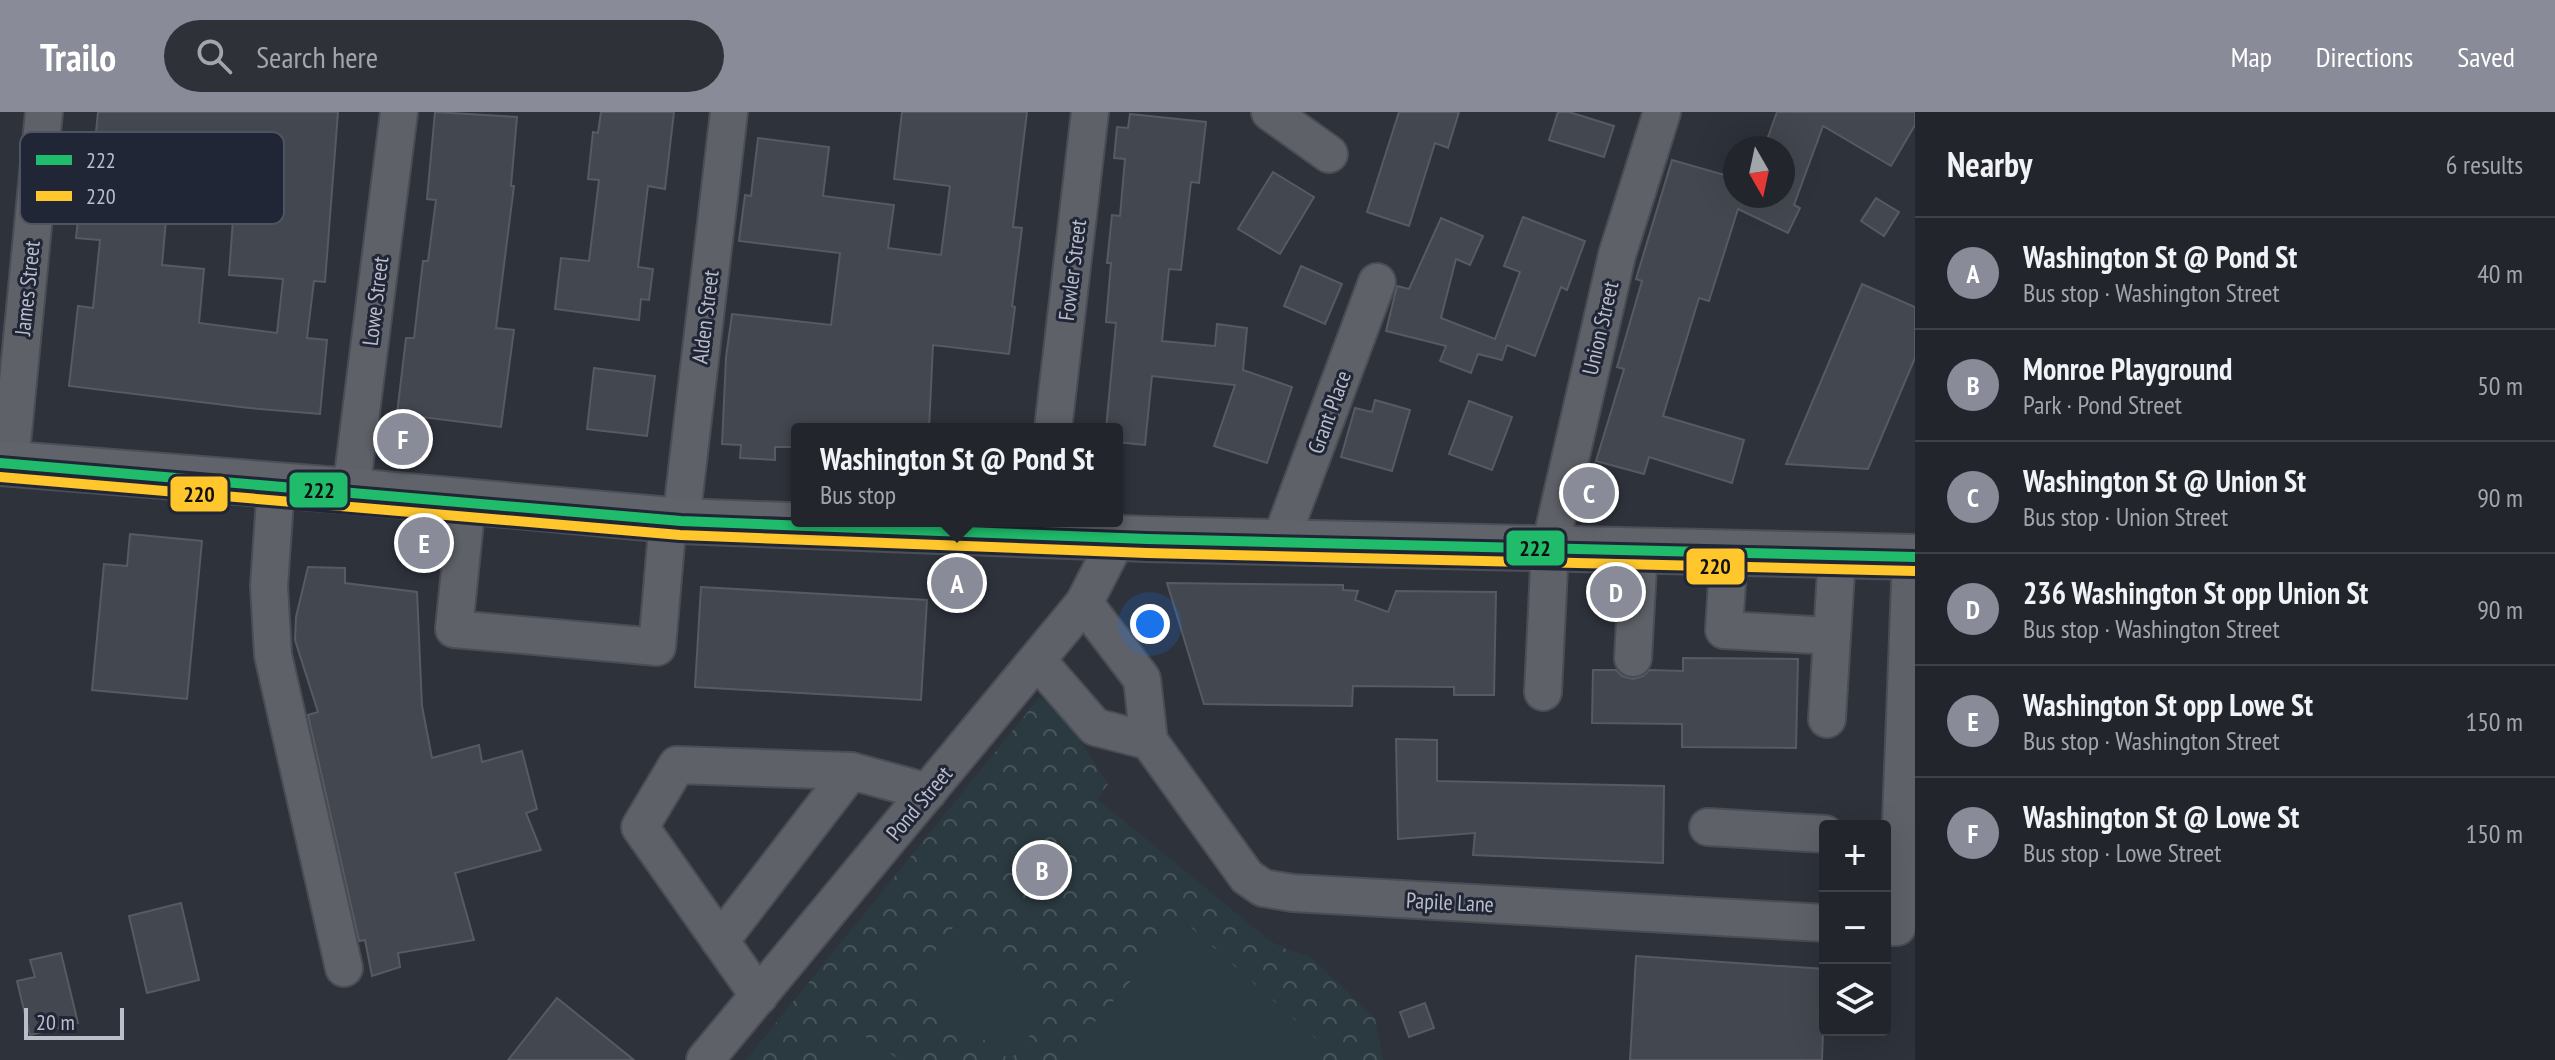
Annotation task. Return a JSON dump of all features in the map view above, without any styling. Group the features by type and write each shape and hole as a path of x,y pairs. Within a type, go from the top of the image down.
{"main road":[{"path":"5,464 675,520 791,523"},
{"path":"996,527 1042,528 1118,537 1913,557"}],"street":[{"name":"James Street","path":"42,132 44,112"},
{"name":"Lowe Street","path":"351,491 399,112"},
{"name":"Alden Street","path":"467,502 454,629 657,647 729,112"},
{"name":"Fowler Street","path":"1054,423 1090,112"},
{"path":"1270,112 1329,154"},
{"name":"Union Street","path":"1543,692 1550,547 1617,255 1662,112"},
{"name":"James Street","path":"5,464 32,224"},
{"name":"Grant Place","path":"1280,542 1377,282"},
{"path":"276,485 269,586 273,655 344,968"},
{"name":"Pond Street","path":"705,1060 1084,603 1118,537"},
{"path":"1633,658 1639,549"},
{"path":"1729,552 1724,630 1831,636"},
{"path":"1827,719 1837,555"},
{"path":"1891,927 1893,838 1913,557"},
{"name":"Papile Lane","path":"1084,603 1142,679 1149,741 1247,877 1263,888 1293,893 1819,923"},
{"path":"1037,660 1095,727 1149,741"},
{"path":"759,996 640,827 677,765 851,771 928,792"},
{"path":"720,941 851,771"},
{"path":"1708,827 1819,834"}],"green space":[{"path":"1039,698 1060,709 1108,784 1097,799 1270,941 1311,957 1375,1019 1383,1060 746,1060"},
{"path":"1184,921 1324,1046 1311,1060 1061,1060"},
{"path":"956,924 1056,1003 1010,1060 910,983"},
{"path":"857,1031 900,1060 835,1060"}],"building":[{"path":"98,112 338,112 325,282 314,281 307,338 327,340 320,414 69,386 78,306 93,308 100,240 76,238 78,224 166,224 162,265 204,269 199,323 277,333 283,279 229,275 233,224 284,224 284,132 96,132"},
{"path":"435,112 517,117 511,186 514,186 496,328 514,330 501,427 397,414 406,338 414,338 423,261 428,261 436,200 427,199"},
{"path":"601,112 674,112 665,189 648,186 638,267 653,269 649,300 641,299 639,320 555,309 561,258 589,261 599,180 588,179 593,132 598,133"},
{"path":"902,112 1027,112 1013,227 1022,228 1009,354 933,345 929,423 791,423 791,447 775,447 775,460 740,458 741,445 722,444 726,357 732,314 831,325 840,253 739,241 745,195 751,196 758,138 829,147 823,196 894,205 888,248 941,255 950,186 894,179"},
{"path":"1399,112 1459,112 1448,148 1435,143 1409,226 1367,212"},
{"path":"1558,112 1569,112 1614,126 1604,157 1549,140"},
{"path":"1777,112 1915,112 1915,125 1891,166 1823,126 1795,202 1795,136 1768,136"},
{"path":"1130,114 1206,122 1199,183 1191,182 1181,270 1169,269 1162,341 1215,346 1217,324 1247,328 1243,370 1292,387 1267,463 1214,446 1235,385 1152,376 1145,445 1123,443 1123,423 1107,423 1116,323 1106,322 1111,263 1107,263 1112,215 1120,216 1125,159 1114,158 1117,127 1128,128"},
{"path":"1672,160 1723,175 1723,208 1795,208 1795,206 1800,208 1788,233 1738,209 1709,301 1699,298 1663,416 1744,440 1732,483 1649,457 1644,474 1596,461 1624,369 1617,367 1642,281 1636,279"},
{"path":"1273,172 1314,197 1280,254 1238,229"},
{"path":"1876,198 1899,212 1884,236 1861,221"},
{"path":"1523,217 1585,241 1567,290 1561,287 1535,356 1507,345 1502,360 1478,354 1471,373 1440,361 1446,346 1386,331 1397,286 1409,289 1441,218 1483,236 1470,265 1456,259 1441,318 1495,339 1520,272 1504,266"},
{"path":"1301,266 1342,284 1325,324 1284,306"},
{"path":"1862,284 1915,307 1915,358 1868,469 1786,464"},
{"path":"594,368 655,376 647,436 587,429"},
{"path":"1375,400 1410,410 1392,471 1341,457 1355,408 1372,412"},
{"path":"1469,401 1512,417 1492,470 1449,454"},
{"path":"130,534 202,541 187,699 92,690 104,564 127,566"},
{"path":"308,567 345,568 345,583 417,592 422,706 432,758 479,745 482,762 522,751 537,809 526,813 541,850 455,873 474,940 398,953 400,967 372,976 365,940 359,941 308,715 318,712 295,640 296,617"},
{"path":"1167,583 1343,585 1343,590 1358,591 1355,600 1388,612 1396,591 1496,592 1494,695 1454,695 1454,687 1353,686 1352,706 1204,704"},
{"path":"701,587 927,600 921,700 695,687"},
{"path":"1683,658 1798,659 1796,748 1682,747 1682,724 1592,723 1593,670 1616,670 1622,676 1633,679 1650,670 1683,671"},
{"path":"1396,739 1437,740 1437,781 1664,786 1663,863 1473,855 1475,833 1398,839"},
{"path":"181,903 199,980 147,993 129,916"},
{"path":"61,953 78,1023 30,1035 17,981 35,977 30,960"},
{"path":"1636,956 1819,969 1822,1060 1630,1060"},
{"path":"557,998 634,1060 508,1060"},
{"path":"1425,1003 1434,1028 1409,1037 1400,1012"}],"transit line":[{"name":"222","path":"0,463 681,521 791,525"},
{"name":"220","path":"0,477 680,535 1147,553 1915,571"},
{"name":"222","path":"836,527 1147,539 1915,557"}],"place":[{"name":"Washington St @ Lowe St","path":"403,439"},
{"name":"Washington St @ Union St","path":"1589,493"},
{"name":"Washington St opp Lowe St","path":"424,543"},
{"name":"Washington St @ Pond St","path":"957,583"},
{"name":"236 Washington St opp Union St","path":"1616,592"},
{"name":"Monroe Playground","path":"1042,870"}]}
